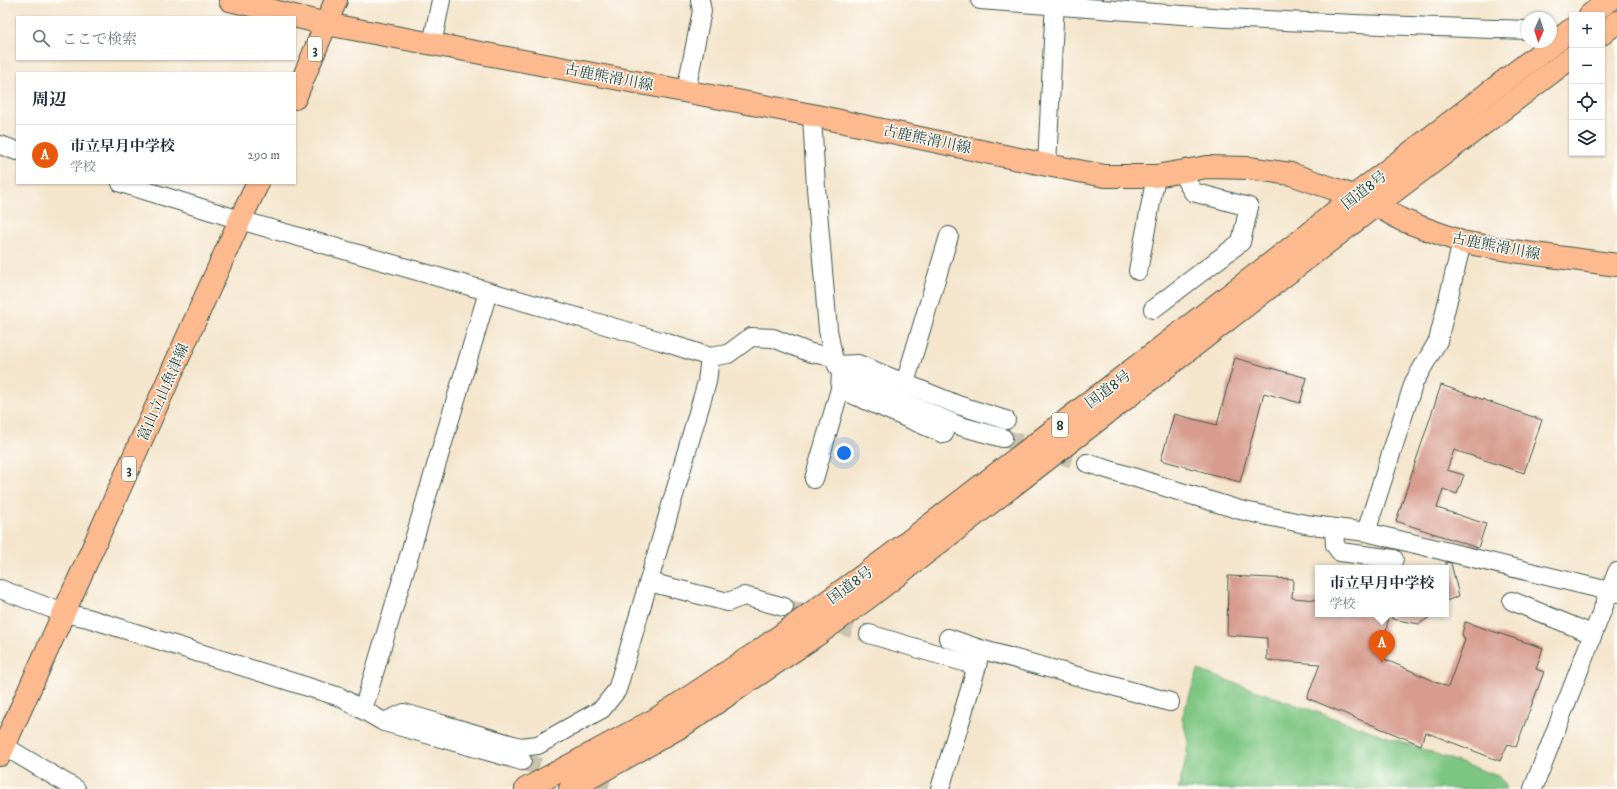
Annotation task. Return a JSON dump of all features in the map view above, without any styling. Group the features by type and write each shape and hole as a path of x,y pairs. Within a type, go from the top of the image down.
{"main road":[{"name":"古鹿熊滑川線","path":"230,0 294,16"},
{"name":"3","path":"296,96 336,0"},
{"path":"1594,12 1609,0"},
{"name":"古鹿熊滑川線","path":"296,16 326,24 812,115 1105,176 1156,176 1207,168 1249,168 1291,174 1354,196 1376,205 1402,220 1462,242 1513,251 1617,265"},
{"path":"1605,32 1617,22"},
{"name":"国道8号","path":"526,789 656,718 762,650 893,554 1268,266 1354,196 1569,30"},
{"name":"国道8号","path":"570,789 682,726 814,637 870,597 1376,205 1569,59"},
{"name":"富山立山魚津線","path":"2,751 258,184"}],"street":[{"path":"432,44 442,0"},
{"path":"686,91 702,11 700,0"},
{"path":"980,0 1055,3 1094,10 1245,19 1521,30"},
{"path":"1047,165 1055,3"},
{"path":"812,115 816,188 828,330 838,371 814,478"},
{"path":"0,145 16,150"},
{"path":"1153,309 1241,242 1249,207 1193,192 1181,172"},
{"path":"1138,271 1156,176"},
{"path":"124,184 240,220 660,341 710,357 728,354 751,337 773,338 811,353 838,371 944,434"},
{"path":"905,383 949,236"},
{"path":"1366,532 1414,382 1438,341 1462,242"},
{"path":"363,710 488,292"},
{"path":"384,722 404,713 520,747 538,745 602,709 617,690 707,382 710,357"},
{"path":"838,371 858,364 958,405 1006,420"},
{"path":"838,371 858,382 960,426 1003,438"},
{"path":"1087,463 1240,510 1305,524 1366,532 1613,593"},
{"path":"1334,528 1335,545 1340,552 1394,559"},
{"path":"1533,789 1592,634 1613,593 1617,572"},
{"path":"649,582 728,602 744,596 784,607"},
{"path":"0,589 64,613 88,618 340,697 384,722 522,761"},
{"path":"1512,601 1592,634"},
{"path":"869,634 979,657 1170,702"},
{"path":"948,638 979,657"},
{"path":"940,789 979,657"},
{"path":"2,751 76,789"}],"green space":[{"path":"1198,670 1498,776 1506,786 1505,789 1178,789 1186,760 1188,741 1182,718"}],"building":[{"path":"1235,358 1307,378 1300,403 1264,393 1240,482 1161,460 1174,414 1217,425"},
{"path":"1441,385 1542,420 1524,473 1454,450 1447,470 1464,475 1457,494 1443,489 1437,508 1486,524 1478,548 1396,521"},
{"path":"1446,562 1451,563 1459,596 1449,600 1449,565 1446,565"},
{"path":"1228,576 1293,579 1292,598 1315,600 1315,617 1388,617 1384,659 1448,687 1465,640 1462,634 1465,622 1543,648 1536,669 1544,672 1516,747 1508,744 1500,761 1425,732 1421,745 1307,698 1320,664 1267,660 1267,638 1227,635"},
{"path":"1392,617 1430,617 1419,624 1392,619"}],"tunnel":[{"path":"1003,438 1087,463"},
{"path":"784,607 869,634"},
{"path":"522,761 608,789"}],"place":[{"name":"市立早月中学校","path":"1382,663"}]}
